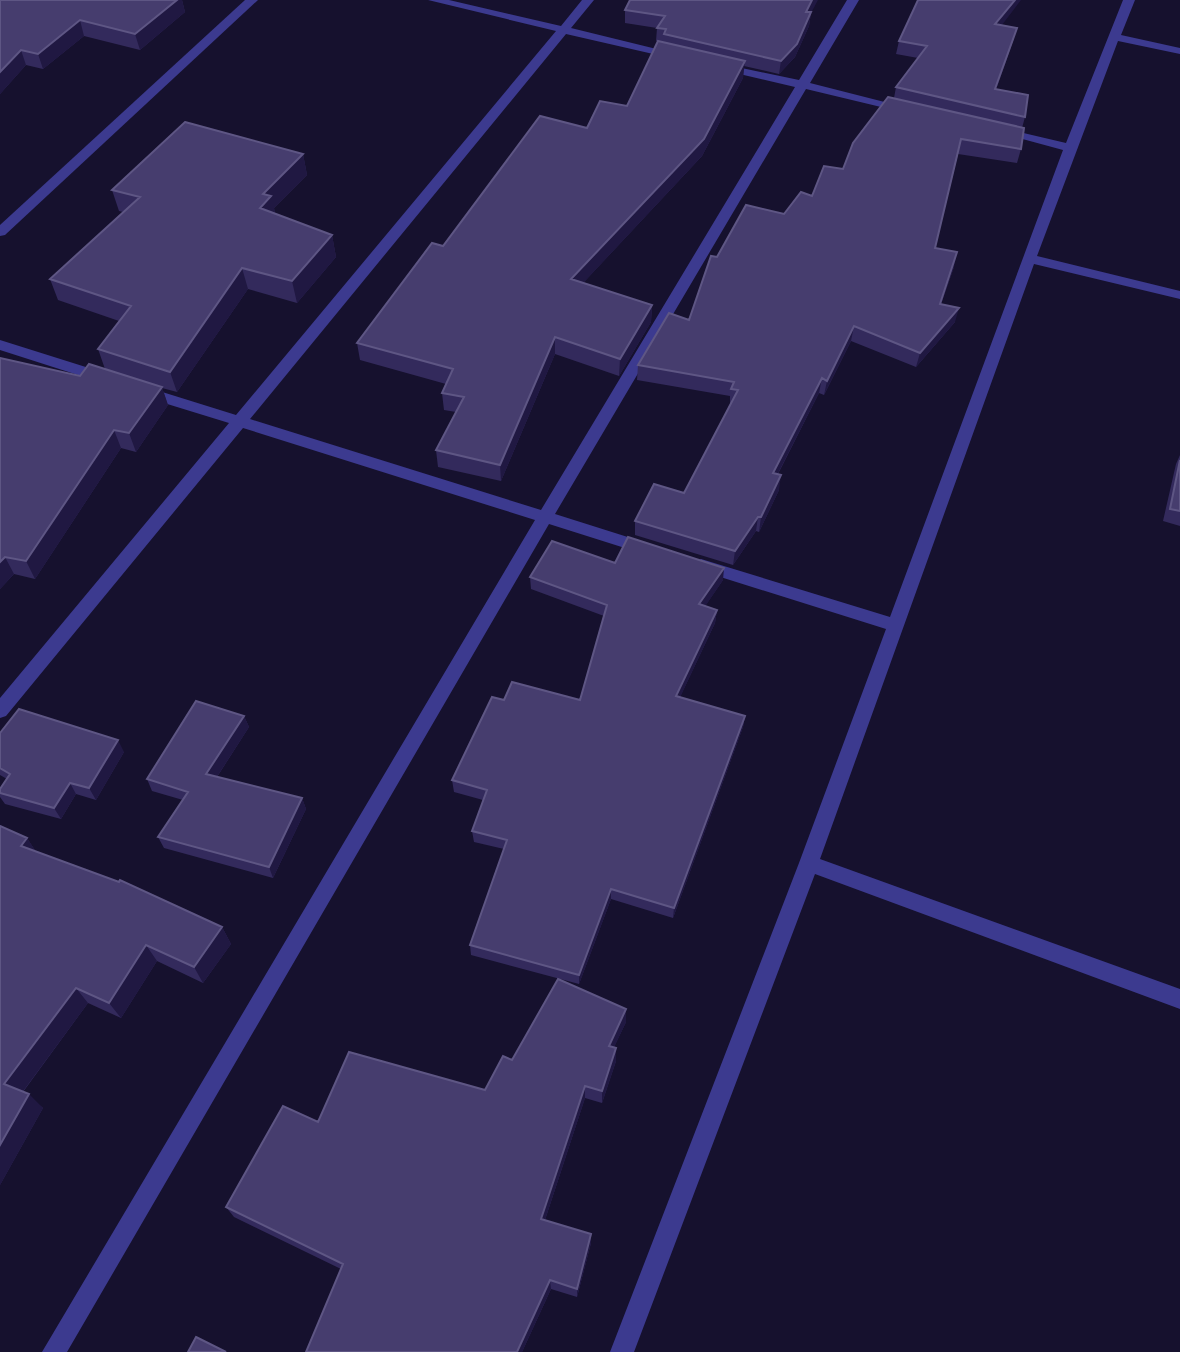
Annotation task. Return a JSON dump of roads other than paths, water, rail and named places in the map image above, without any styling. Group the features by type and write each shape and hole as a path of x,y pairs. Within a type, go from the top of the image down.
{"street":[{"path":"0,232 252,0"},
{"path":"434,0 684,57"},
{"path":"0,711 588,0"},
{"path":"54,1352 545,517 853,0"},
{"path":"622,1352 808,863 1070,148 1129,0"},
{"path":"1115,37 1180,51"},
{"path":"711,63 923,113"},
{"path":"990,129 1070,148"},
{"path":"1031,259 1180,295"},
{"path":"0,345 662,553"},
{"path":"687,561 895,625"},
{"path":"808,863 1180,999"}]}
